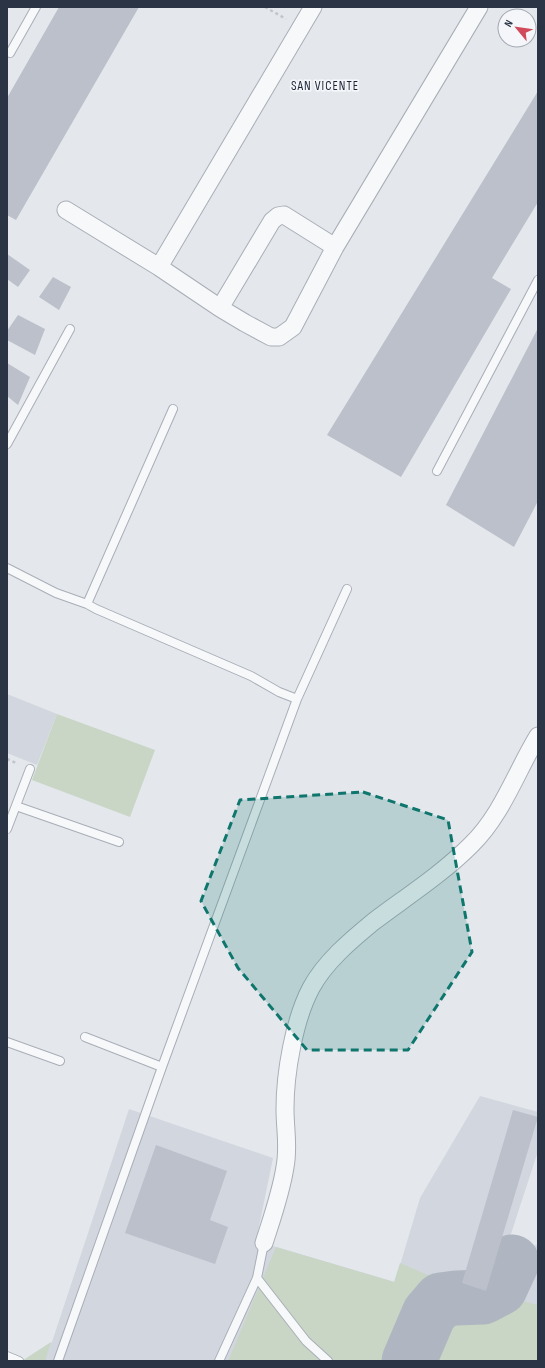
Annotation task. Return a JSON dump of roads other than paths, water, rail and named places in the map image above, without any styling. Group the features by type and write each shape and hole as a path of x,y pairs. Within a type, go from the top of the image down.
{"street":[{"path":"159,267 313,7"},
{"path":"66,210 159,267 220,308 271,338 279,337 293,327 335,247 479,7"},
{"path":"220,308 272,221 278,216 284,214 335,247"},
{"path":"264,1244 278,1199 285,1167 287,1141 285,1110 287,1082 296,1027 303,1004 312,987 328,965 351,940 455,860 472,844 487,827 502,804 538,736"}],"lane":[{"path":"10,53 36,7"},
{"path":"437,471 538,280"},
{"path":"7,444 70,329"},
{"path":"87,604 173,409"},
{"path":"7,568 56,593 87,604 244,673 279,692 296,699"},
{"path":"58,1361 162,1067 296,699 348,589"},
{"path":"7,829 30,769"},
{"path":"16,806 119,842"},
{"path":"86,1037 162,1067"},
{"path":"7,1042 60,1061"},
{"path":"219,1361 257,1278 264,1244"},
{"path":"257,1278 306,1342 328,1361"},
{"path":"7,1356 19,1361"}],"district":[{"name":"SAN VICENTE","path":"325,86"}]}
